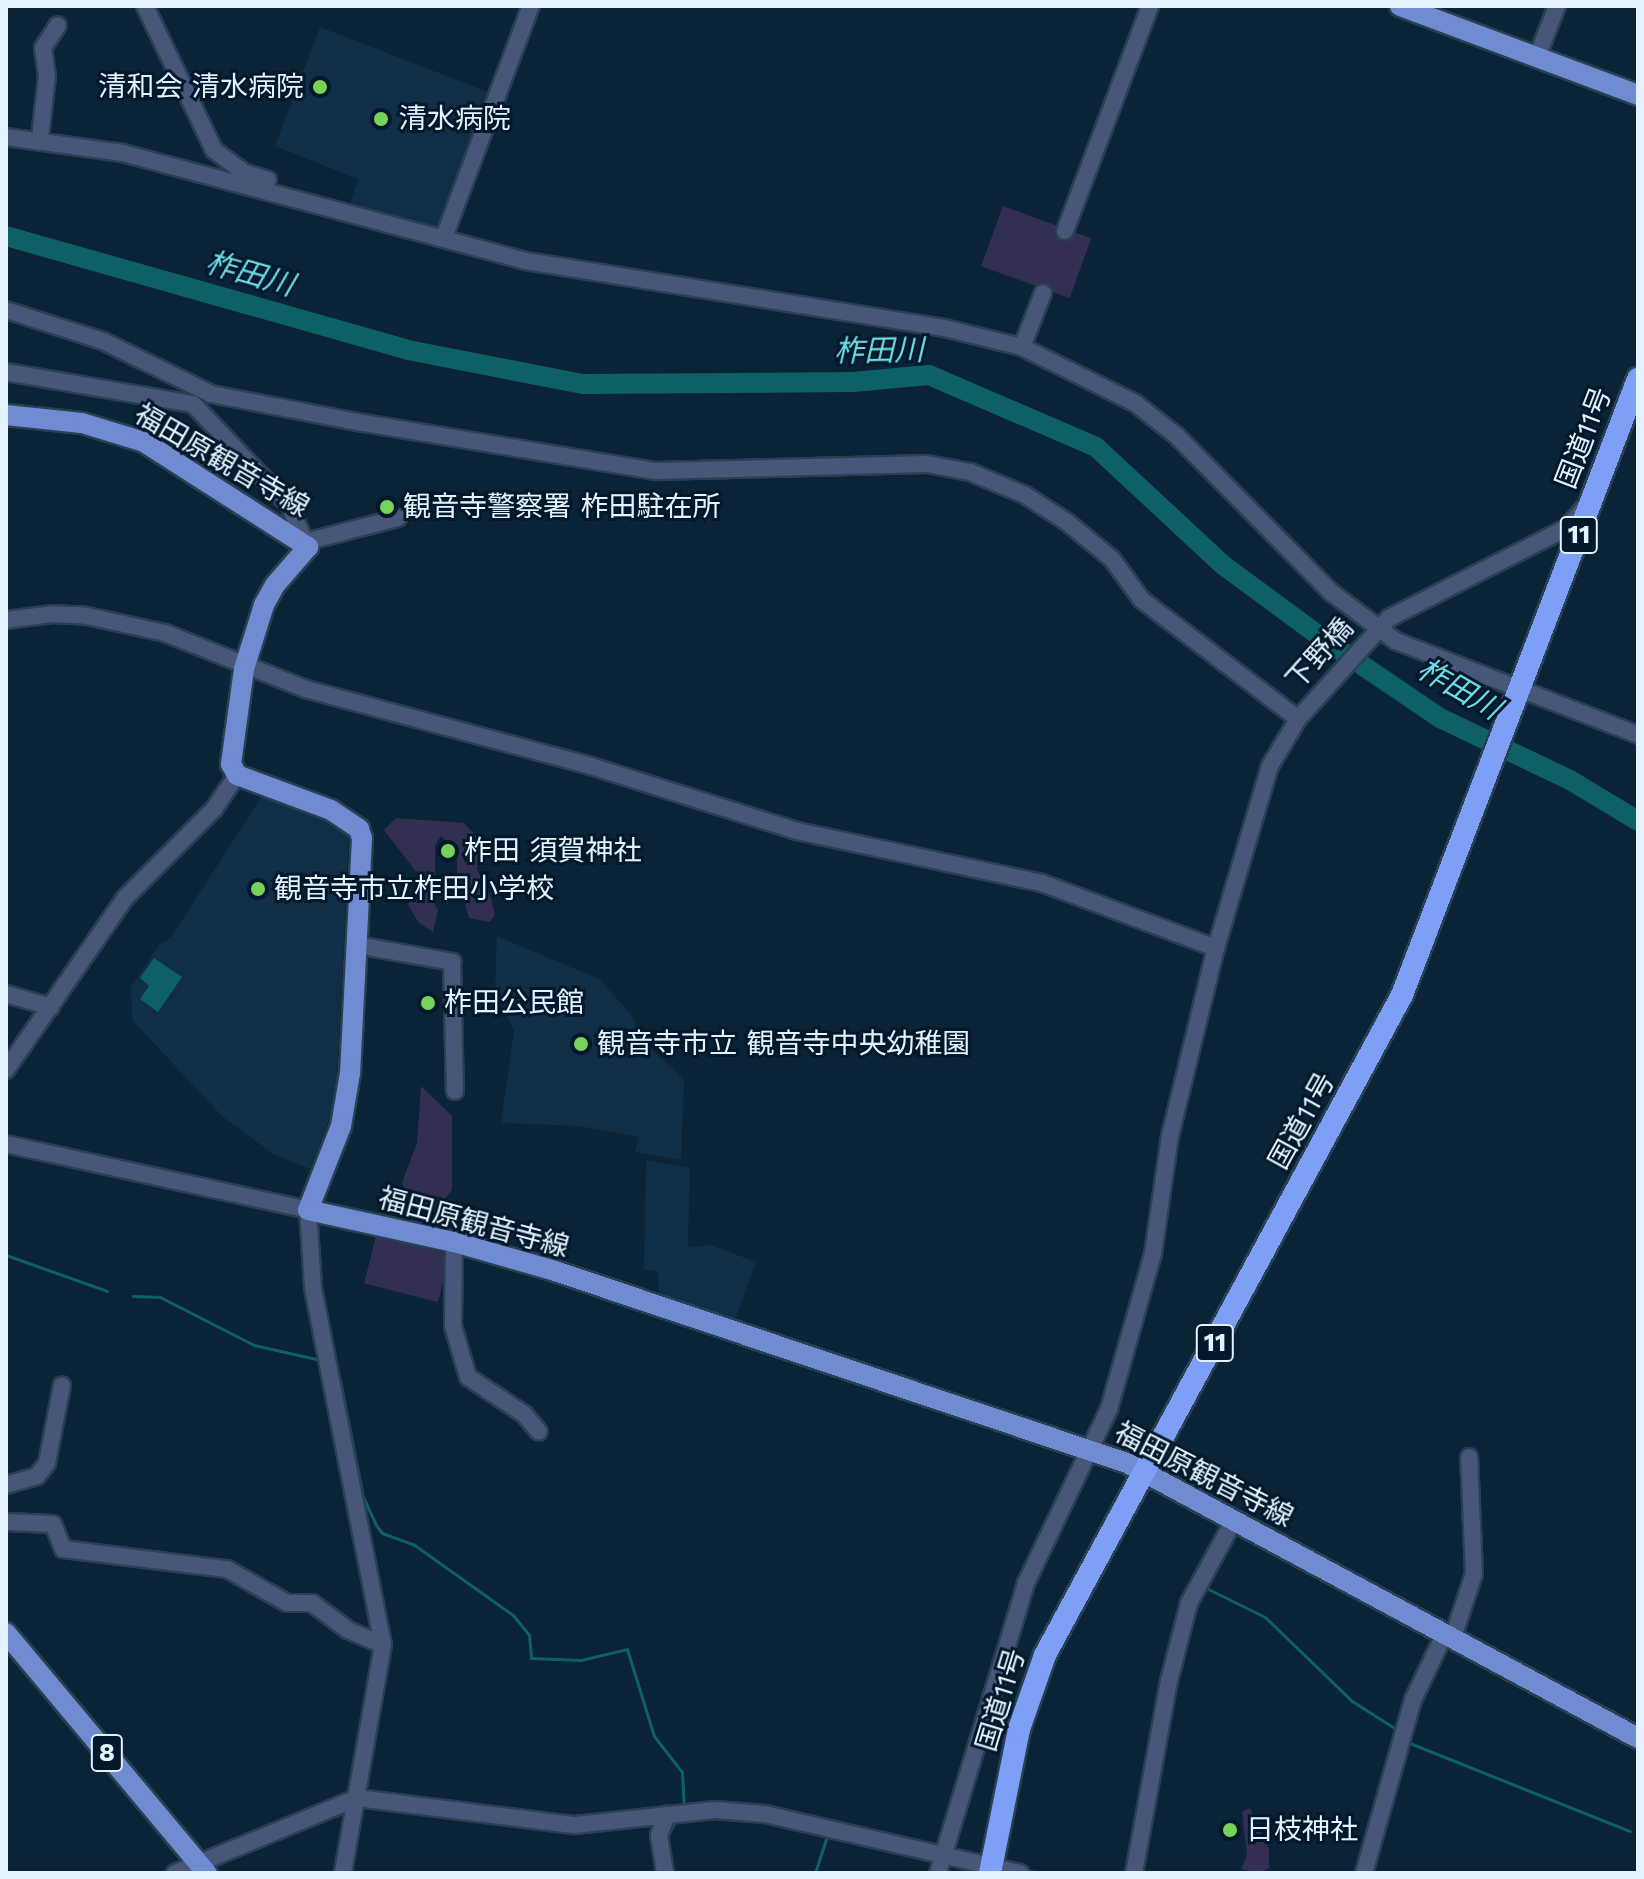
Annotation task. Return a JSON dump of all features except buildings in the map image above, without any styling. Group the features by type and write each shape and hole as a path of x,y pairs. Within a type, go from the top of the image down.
{"highway":[{"name":"国道11号","path":"991,1870 1019,1729 1045,1655 1147,1474 1402,995 1638,379"}],"main road":[{"path":"1400,6 1638,95"},
{"name":"福田原観音寺線","path":"6,415 82,423 144,442 305,542 306,552 275,585 264,605 244,669 231,764 237,775"},
{"path":"237,775 331,810 359,829 363,849 351,1055 341,1126 308,1210"},
{"name":"福田原観音寺線","path":"308,1210 454,1242 1093,1451 1147,1474 1638,1738"},
{"name":"8","path":"6,1633 202,1868"}],"street":[{"path":"145,6 220,158 245,173 308,194 331,209"},
{"path":"444,237 531,6"},
{"path":"1065,231 1150,6"},
{"path":"1537,57 1557,6"},
{"path":"40,138 47,76 43,48 58,25"},
{"path":"6,137 40,138 169,164 331,209 607,278 944,328 1022,347 1135,403 1178,437 1332,593 1381,625 1396,641 1638,735"},
{"path":"169,164 220,158"},
{"path":"1022,347 1043,293"},
{"path":"6,310 103,341 211,394 656,471 948,466 1025,495 1067,522 1112,559 1142,600 1298,719"},
{"path":"6,372 203,410 289,505 305,542 398,518"},
{"path":"203,410 211,394"},
{"path":"1381,625 1568,527 1593,498"},
{"path":"6,620 52,614 87,616 165,633 244,669 591,766 797,831 1042,883 1216,948"},
{"name":"下野橋","path":"941,1865 1026,1583 1093,1451 1153,1254 1170,1136 1216,948 1261,785 1298,719 1381,625"},
{"path":"6,1070 125,898 214,809 237,775"},
{"path":"357,945 452,962 455,1091"},
{"path":"6,994 51,1007"},
{"path":"6,1144 308,1210 313,1288 383,1645 343,1873"},
{"path":"454,1242 453,1326 468,1377 524,1414 539,1432"},
{"path":"6,1485 37,1476 47,1463 62,1385"},
{"path":"1364,1873 1413,1700 1449,1635 1474,1574 1469,1457"},
{"path":"1134,1873 1169,1681 1189,1603 1234,1520"},
{"path":"6,1522 53,1524 63,1549 227,1569 287,1603 312,1603 348,1630 383,1645"},
{"path":"175,1873 202,1868 357,1798 575,1825 715,1810 765,1814 941,1865 1020,1873"},
{"path":"665,1873 659,1835 667,1815"}],"shaded area":[{"name":"清水病院","path":"320,27 488,92 435,232 349,208 358,179 275,146"},
{"path":"1003,206 1091,238 1069,298 981,266"},
{"path":"264,793 341,827 349,837 336,1101 310,1169 273,1154 222,1116 132,1020 131,987 159,945 171,937"},
{"path":"396,818 464,823 482,842 477,869 490,895 495,915 490,922 469,918 457,875 457,854 441,836 435,845 435,876 425,887 438,910 433,932 419,923 408,905 421,878 384,830"},
{"name":"観音寺市立 観音寺中央幼稚園","path":"497,936 599,979 630,1013 654,1052 684,1079 681,1160 635,1152 639,1137 579,1126 501,1123 514,1031 495,989"},
{"path":"154,958 182,977 158,1012 140,999 149,986 140,978"},
{"path":"421,1086 452,1116 452,1190 434,1213 414,1208 402,1183 417,1143"},
{"path":"646,1160 690,1168 688,1247 711,1245 756,1262 734,1323 659,1298 658,1272 644,1269"},
{"path":"376,1236 450,1254 438,1302 364,1284"},
{"path":"1250,1808 1269,1850 1269,1868 1259,1873 1241,1869 1247,1855 1242,1812"}],"waterway":[{"name":"柞田川","path":"6,236 408,350 583,384 853,382 929,375 1096,447 1223,565 1322,638 1440,718 1570,780 1638,821"},
{"path":"6,1255 107,1291"},
{"path":"133,1296 160,1297 254,1345 320,1360"},
{"path":"340,1380 363,1497 382,1533 413,1544 513,1615 529,1635 531,1658 581,1660 627,1649 654,1736 682,1772 684,1806"},
{"path":"1204,1587 1265,1617 1352,1701 1396,1729"},
{"path":"1407,1742 1630,1831"},
{"path":"667,1837 676,1819"},
{"path":"815,1873 828,1833"},
{"path":"1024,1870 1040,1873"}],"place":[{"name":"清和会 清水病院","path":"320,87"},
{"name":"清水病院","path":"381,119"},
{"name":"観音寺警察署 柞田駐在所","path":"387,507"},
{"name":"柞田 須賀神社","path":"448,851"},
{"name":"観音寺市立柞田小学校","path":"258,889"},
{"name":"柞田公民館","path":"428,1003"},
{"name":"観音寺市立 観音寺中央幼稚園","path":"581,1044"},
{"name":"日枝神社","path":"1230,1830"}]}
